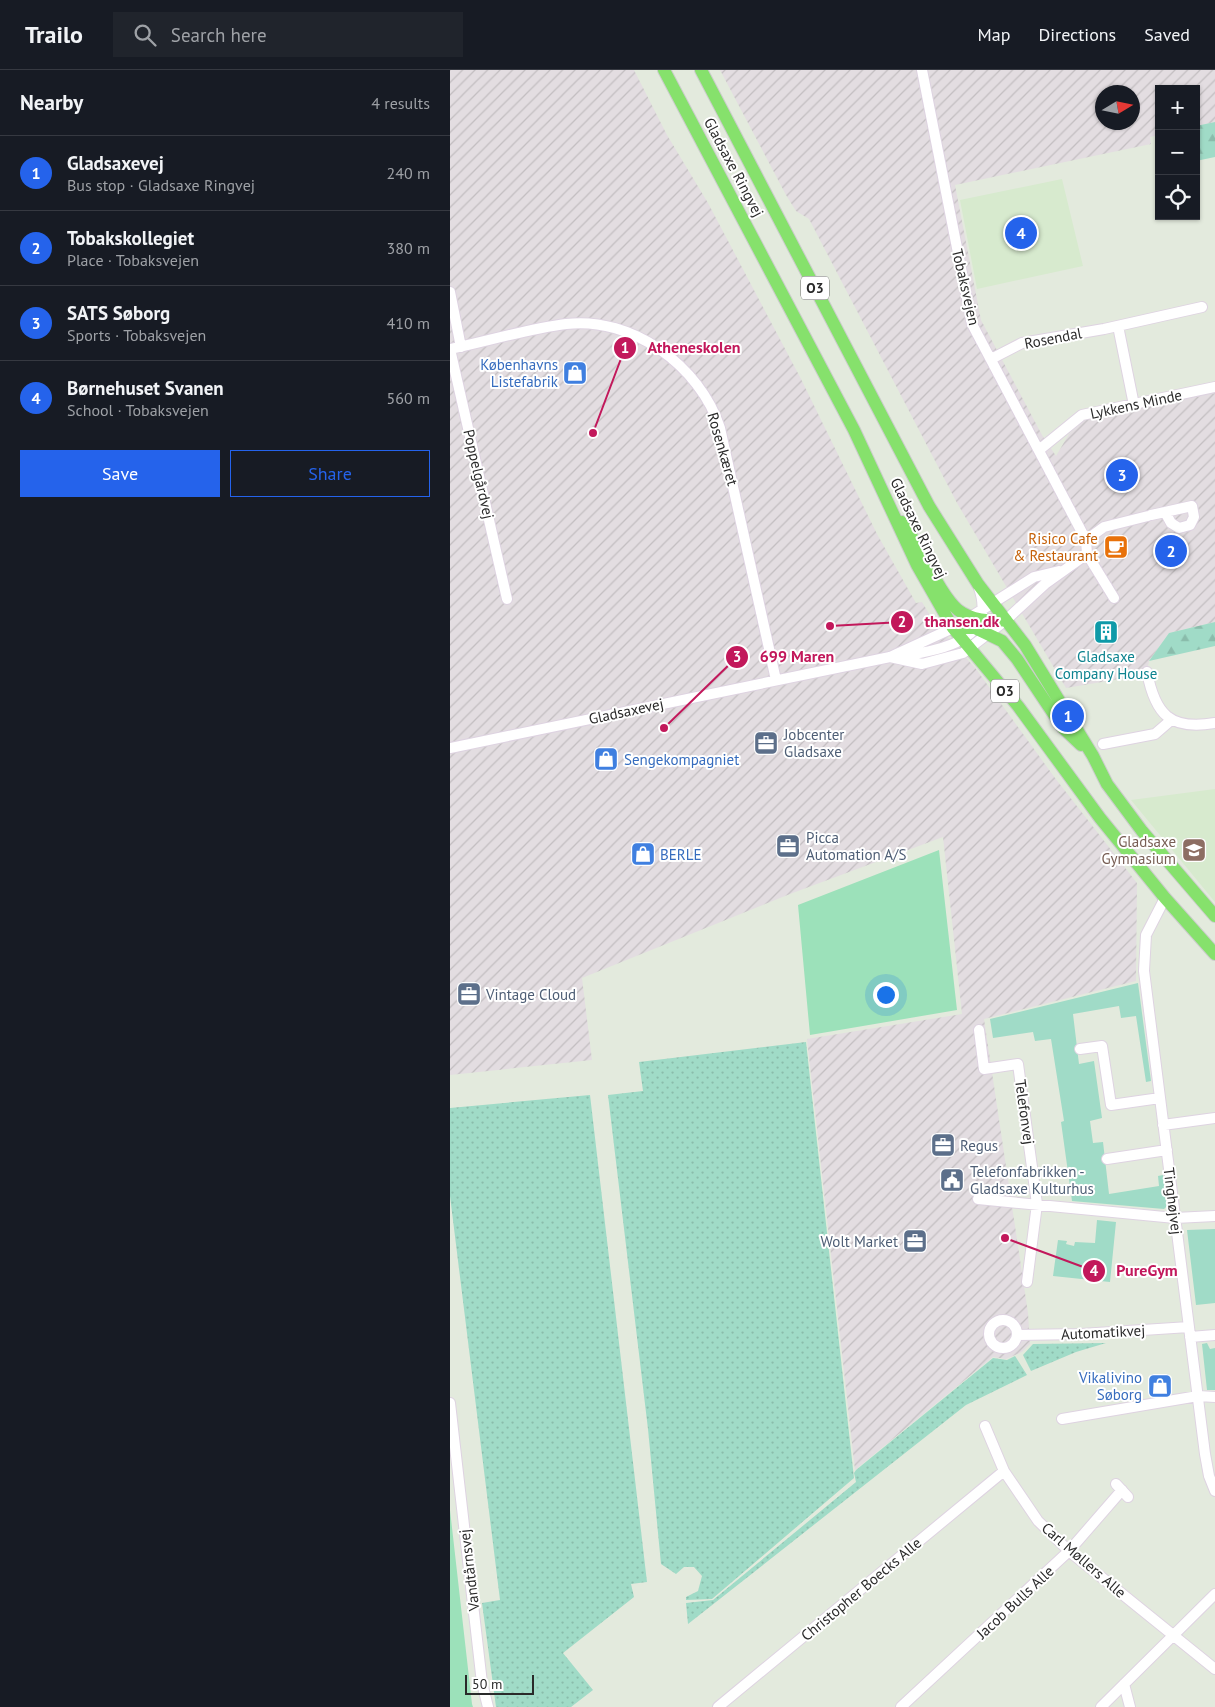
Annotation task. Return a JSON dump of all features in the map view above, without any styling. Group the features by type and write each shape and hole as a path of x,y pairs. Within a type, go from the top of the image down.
{"main road":[{"name":"Gladsaxe Ringvej","path":"664,70 854,430 917,565 953,628 1018,706 1100,818 1165,898 1215,954"},
{"name":"Gladsaxe Ringvej","path":"701,70 929,506 978,584 980,616 1006,620 1025,645 1093,756 1106,784 1142,831 1215,916"},
{"path":"887,502 913,536 949,600 957,609 980,616 1006,620"},
{"path":"953,628 980,616"},
{"path":"980,616 989,634 1007,646 1063,728 1093,756"}],"street":[{"name":"Tobaksvejen","path":"922,70 972,324 1086,540 1087,554 1114,598"},
{"path":"450,292 461,346"},
{"name":"Rosendal","path":"991,358 1022,343 1118,326 1202,307"},
{"name":"Rosenkæret","path":"450,349 567,324 589,325 611,328 636,336 660,349 680,365 704,394 720,428 776,680"},
{"path":"1118,326 1134,405"},
{"name":"Poppelgårdvej","path":"450,349 507,599"},
{"name":"Lykkens Minde","path":"1039,450 1082,415 1215,387"},
{"path":"1086,540 1104,527 1165,512"},
{"path":"1006,620 1065,569 1087,554"},
{"path":"966,645 980,616 1034,577 1065,569"},
{"name":"Gladsaxevej","path":"890,657 922,664 953,657 966,645 989,634 1006,620"},
{"name":"Gladsaxevej","path":"450,748 890,657 953,628"},
{"path":"1147,672 1151,692 1159,709 1170,720 1199,726 1215,723"},
{"path":"1103,744 1156,734 1170,720"},
{"name":"Tinghøjvej","path":"1165,898 1146,935 1144,971 1198,1396 1209,1476 1215,1491"},
{"name":"Telefonvej","path":"979,1030 984,1069 1018,1064 1038,1204 1028,1282"},
{"path":"1080,1049 1102,1046 1111,1105 1160,1098"},
{"path":"1164,1125 1215,1118"},
{"path":"1107,1159 1167,1150"},
{"path":"978,1199 1175,1218 1215,1216"},
{"path":"1190,1332 1215,1335"},
{"name":"Automatikvej","path":"1017,1335 1190,1332"},
{"path":"1062,1419 1198,1396 1215,1397"},
{"name":"Vandtårnsvej","path":"450,1404 482,1682 488,1707"},
{"name":"Carl Møllers Alle","path":"986,1426 1004,1471 1038,1521 1070,1551 1215,1669"},
{"name":"Christopher Boecks Alle","path":"718,1707 1004,1471"},
{"name":"Jacob Bulls Alle","path":"901,1707 1070,1551 1122,1490"},
{"path":"1101,1707 1215,1594"},
{"path":"1124,1684 1130,1707"}],"shaded area":[{"path":"450,70 634,70 667,135 708,203 801,379 877,534 916,603 922,602 934,622 976,669 1055,778 1137,883 1136,981 984,1019 1028,1313 1030,1344 1022,1352 1006,1359 993,1357 855,1470 807,1039 962,1014 943,837 790,894 582,978 592,1060 450,1075"},
{"path":"720,70 1215,70 1215,122 1200,125 1200,85 1155,85 1155,136 1150,137 1151,144 955,185 981,320 1042,435 1056,456 1069,434 1085,420 1215,393 1215,622 1169,633 1149,661 1147,672 1137,676 1066,688 957,503 809,219 796,211"},
{"path":"1062,179 1083,266 977,289 960,200"},
{"name":"Gladsaxe Gymnasium","path":"1215,789 1215,902 1131,800"}],"green space":[{"path":"1215,122 1215,157 1200,160 1200,125"},
{"path":"1215,622 1215,646 1149,661 1169,633"},
{"path":"939,850 957,1010 810,1035 798,905"},
{"path":"1138,983 1151,1081 1146,1082 1136,1016 1121,1018 1119,1006 1073,1014 1079,1064 1094,1061 1102,1118 1090,1121 1093,1143 1103,1142 1109,1194 1159,1186 1158,1176 1163,1175 1167,1206 1164,1209 1072,1201 1061,1122 1064,1121 1051,1039 1035,1041 1033,1032 993,1038 990,1019"},
{"path":"806,1042 854,1478 712,1599 686,1600 686,1597 698,1591 702,1576 694,1567 684,1567 676,1574 661,1564 648,1429 608,1095 643,1091 639,1062"},
{"path":"590,1095 647,1582 631,1584 634,1597 563,1653 593,1690 571,1707 496,1707 482,1603 500,1600 450,1196 450,1108"},
{"path":"1097,1220 1116,1222 1110,1282 1053,1276 1058,1240 1067,1241 1066,1244 1074,1246 1075,1242 1095,1243"},
{"path":"1215,1229 1215,1303 1196,1305 1187,1230"},
{"path":"1106,1343 1076,1352 1031,1371 1023,1355 1033,1344"},
{"path":"1207,1343 1210,1349 1215,1348 1215,1390 1207,1390 1202,1344"},
{"path":"1015,1356 1027,1375 966,1405 688,1624 686,1603 713,1600 856,1482 854,1473 856,1470 993,1358 1007,1360"},
{"path":"450,1510 472,1704 473,1707 450,1707"}],"place":[{"name":"Børnehuset Svanen","path":"1021,233"},
{"name":"Københavns Listefabrik","path":"575,373"},
{"name":"Atheneskolen","path":"593,433"},
{"name":"SATS Søborg","path":"1122,475"},
{"name":"Risico Cafe & Restaurant","path":"1116,547"},
{"name":"Tobakskollegiet","path":"1171,551"},
{"name":"thansen.dk","path":"830,626"},
{"name":"Gladsaxe Company House","path":"1106,632"},
{"name":"Gladsaxevej","path":"1068,716"},
{"name":"699 Maren","path":"664,728"},
{"name":"Jobcenter Gladsaxe","path":"766,743"},
{"name":"Sengekompagniet","path":"606,759"},
{"name":"Picca Automation A/S","path":"788,846"},
{"name":"Gladsaxe Gymnasium","path":"1194,850"},
{"name":"BERLE","path":"643,854"},
{"name":"Vintage Cloud","path":"469,994"},
{"name":"Regus","path":"943,1145"},
{"name":"Telefonfabrikken - Gladsaxe Kulturhus","path":"952,1180"},
{"name":"PureGym","path":"1005,1238"},
{"name":"Wolt Market","path":"915,1241"},
{"name":"Vikalivino Søborg","path":"1160,1386"}]}
